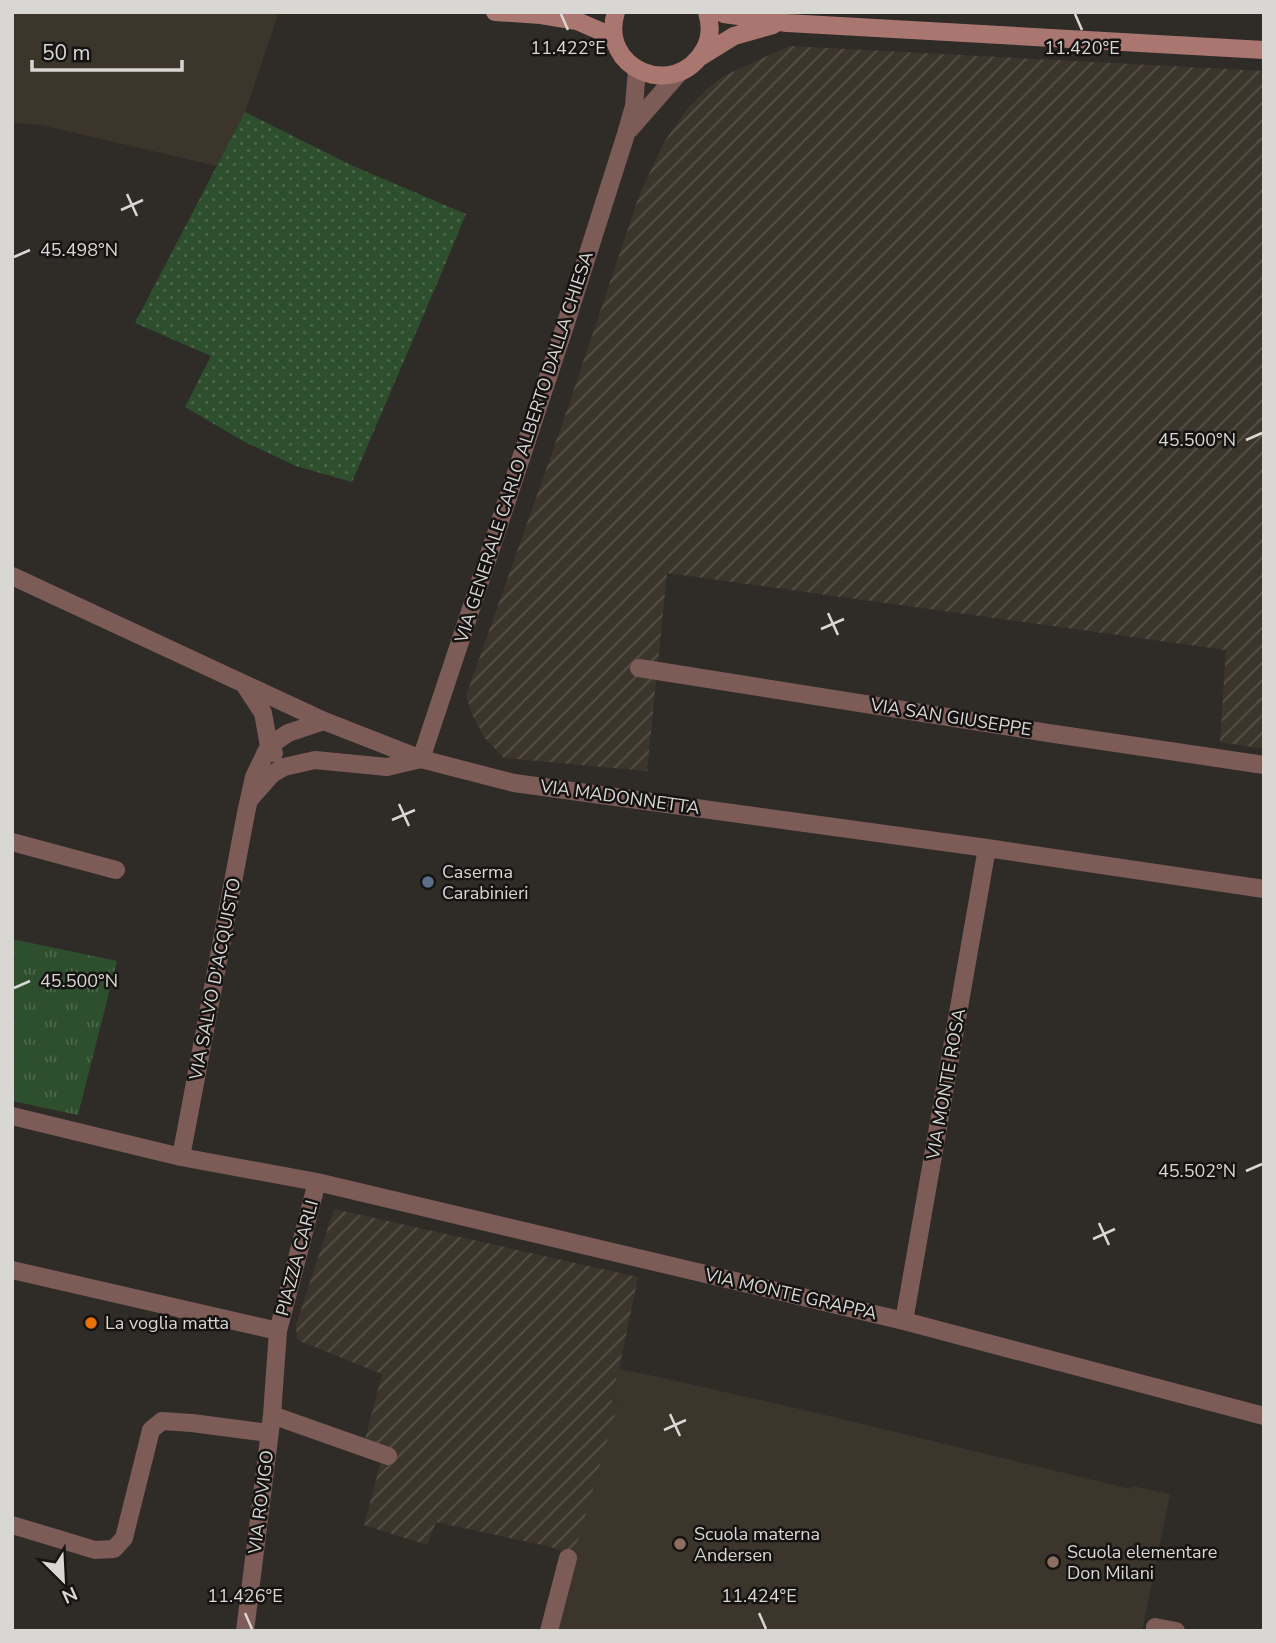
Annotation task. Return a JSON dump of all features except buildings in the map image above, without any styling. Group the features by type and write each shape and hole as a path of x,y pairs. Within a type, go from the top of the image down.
{"main road":[{"path":"495,12 547,13 577,21 614,37"},
{"path":"616,12 613,21 614,37 618,50 626,61 650,75 664,76 679,73 734,36 768,25 787,23 1264,50"},
{"path":"700,57 710,30 707,12"},
{"path":"721,12 763,16 787,23"}],"street":[{"name":"VIA GENERALE CARLO ALBERTO DALLA CHIESA","path":"421,759 626,134 634,107 637,69"},
{"name":"VIA GENERALE CARLO ALBERTO DALLA CHIESA","path":"626,134 679,73"},
{"name":"VIA MADONNETTA","path":"12,576 324,721 421,759 514,783 1264,889"},
{"name":"VIA SAN GIUSEPPE","path":"639,668 1264,765"},
{"path":"242,682 263,713 269,746 284,767"},
{"path":"269,746 288,733 324,721"},
{"name":"VIA SALVO D'ACQUISTO","path":"181,1157 248,800 254,777 269,746"},
{"path":"248,800 272,774 284,767 315,760 387,767 421,759"},
{"path":"12,842 116,870"},
{"name":"VIA MONTE ROSA","path":"904,1321 987,848"},
{"name":"PIAZZA CARLI","path":"12,1116 181,1157 317,1182 278,1331 12,1270"},
{"name":"VIA MONTE GRAPPA","path":"317,1182 904,1321 1264,1416"},
{"name":"VIA ROVIGO","path":"245,1631 271,1424 278,1331"},
{"path":"12,1525 95,1550 114,1549 124,1538 150,1430 162,1421 271,1424 388,1456"},
{"path":"550,1631 568,1558"},
{"path":"1155,1631 1155,1627 1175,1631"}],"shaded area":[{"path":"12,12 279,12 245,112 217,166 41,125 12,123"},
{"path":"789,46 1264,71 1264,749 1220,742 1226,650 667,573 647,771 504,758 484,737 466,696 639,196 663,144 688,108 706,90 722,77"},
{"path":"334,1209 638,1277 610,1400 618,1404 573,1557 551,1547 436,1522 427,1545 364,1525 382,1458 362,1451 382,1374 297,1340 296,1325"},
{"path":"619,1369 817,1413 1130,1489 1132,1486 1170,1494 1142,1631 556,1631 577,1539 618,1403 610,1401"}],"green space":[{"path":"245,112 353,166 466,214 352,482 296,466 243,441 185,407 211,356 135,323"},
{"path":"12,939 117,961 78,1115 12,1101"}],"place":[{"name":"Caserma Carabinieri","path":"428,882"},
{"name":"La voglia matta","path":"91,1323"},
{"name":"Scuola materna Andersen","path":"680,1544"},
{"name":"Scuola elementare Don Milani","path":"1053,1562"}]}
